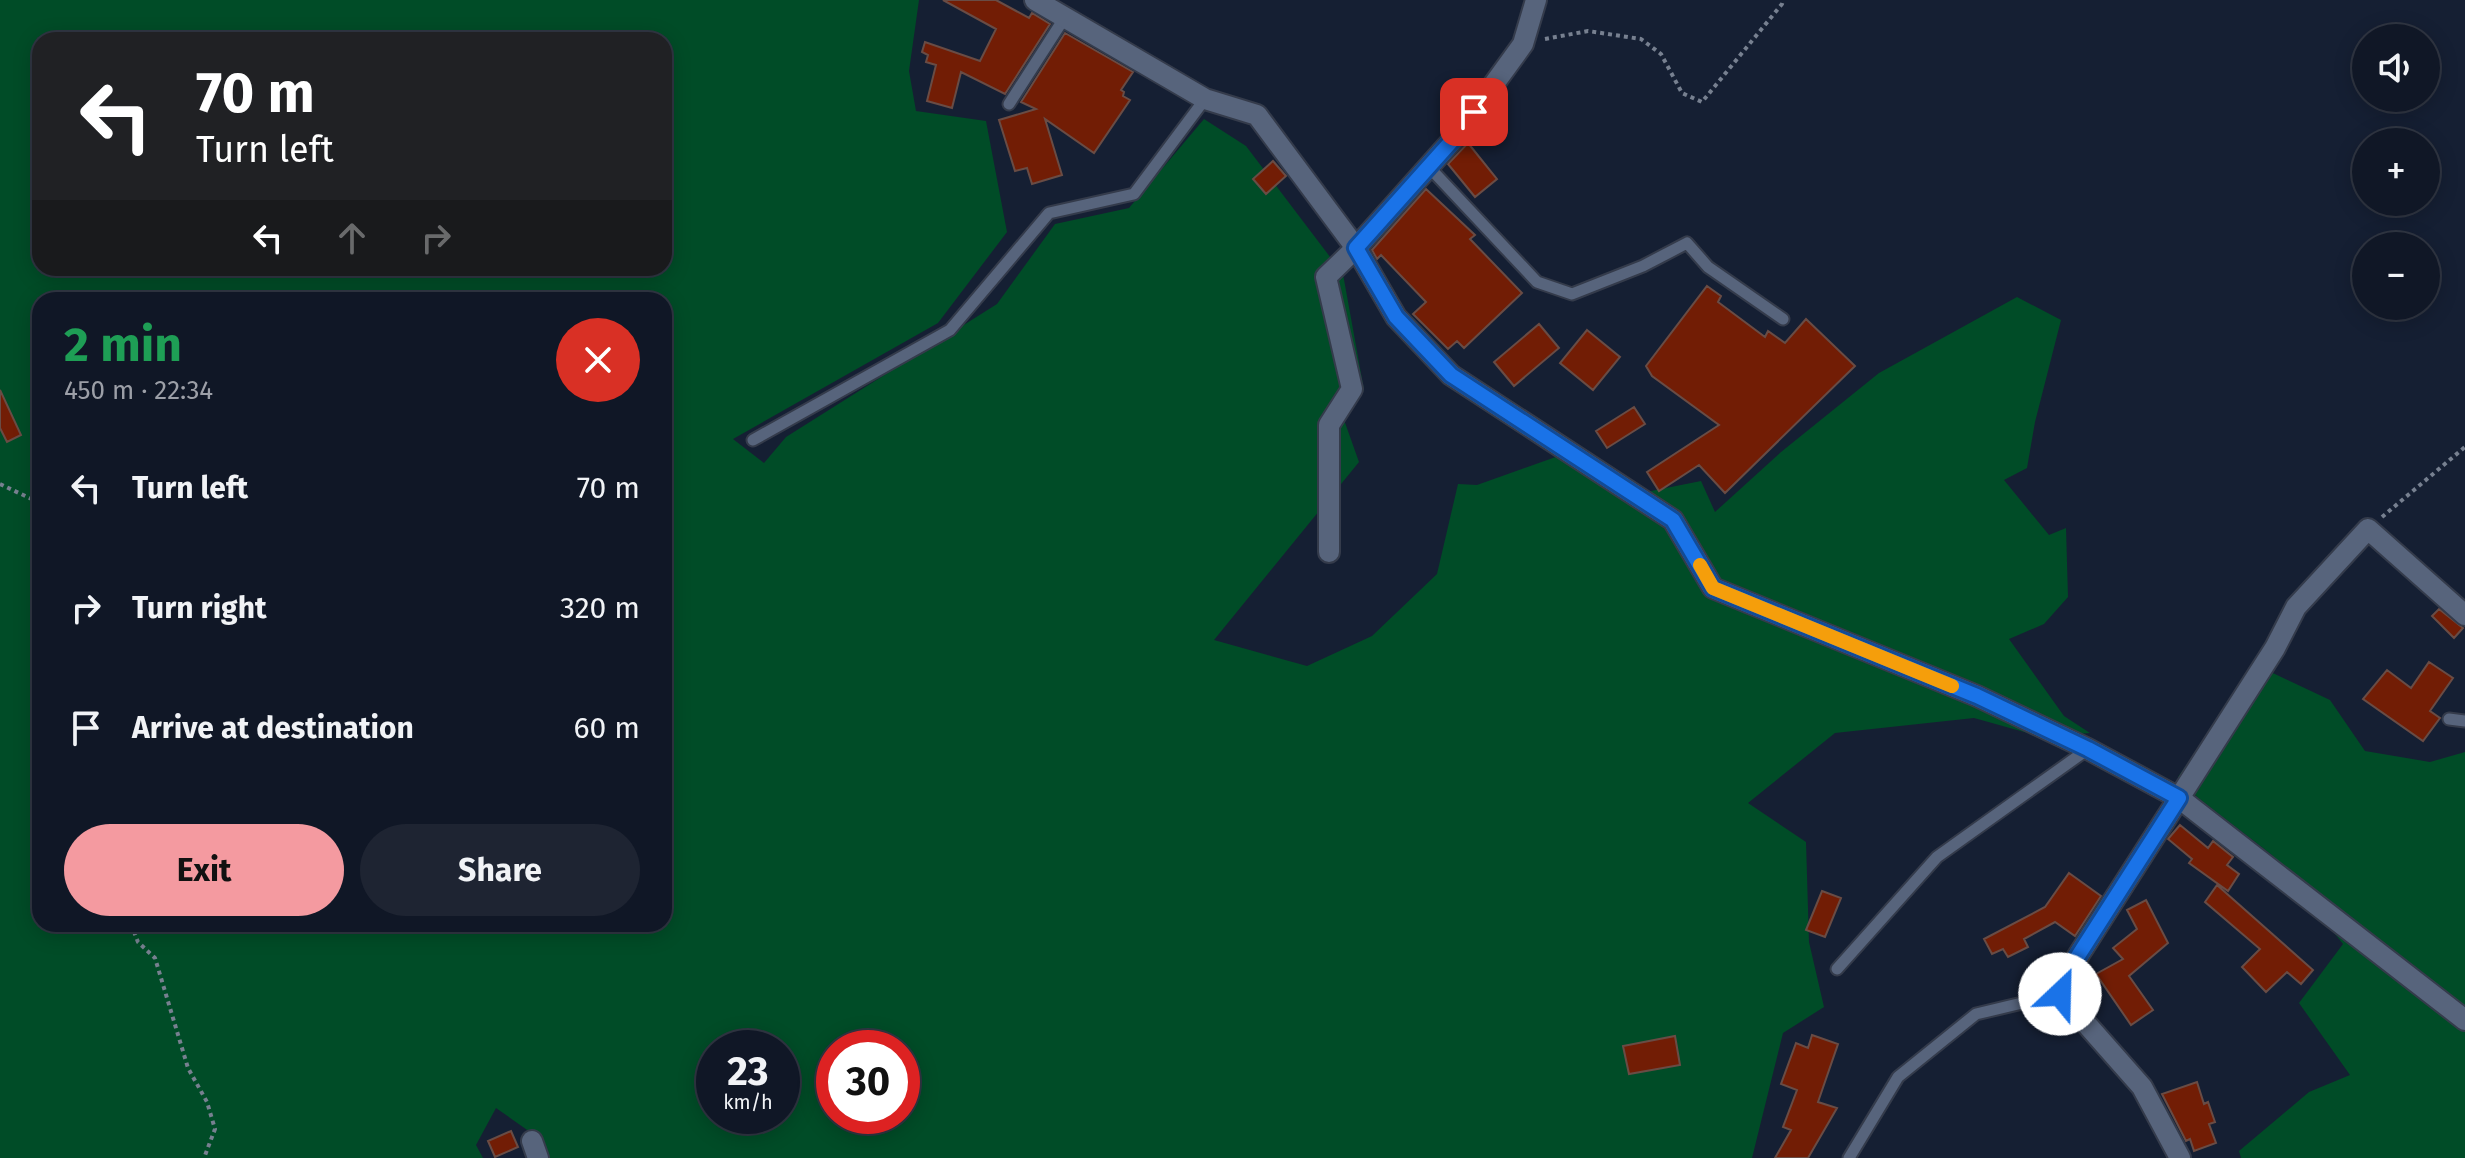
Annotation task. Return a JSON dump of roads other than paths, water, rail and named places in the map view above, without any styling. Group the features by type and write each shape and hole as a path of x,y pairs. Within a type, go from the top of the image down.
{"street":[{"path":"1035,0 1205,99 1257,115 1356,248 1396,317 1451,375 1673,520 1713,588 1977,696 2088,749 2179,798 2465,1020"},
{"path":"1329,552 1329,425 1352,389 1326,277 1457,135 1523,44 1536,0"},
{"path":"2180,1158 2142,1087 2060,994 2062,981 2275,648 2296,607 2368,529 2465,615"}],"lane":[{"path":"1009,104 1065,17"},
{"path":"753,440 950,330 1049,213 1134,194 1205,99"},
{"path":"1429,167 1537,282 1572,294 1643,266 1687,243 1708,267 1783,319"},
{"path":"2449,719 2465,721"},
{"path":"1837,969 1937,857 2088,749"},
{"path":"1849,1158 1898,1077 1976,1014 2060,994"}]}
